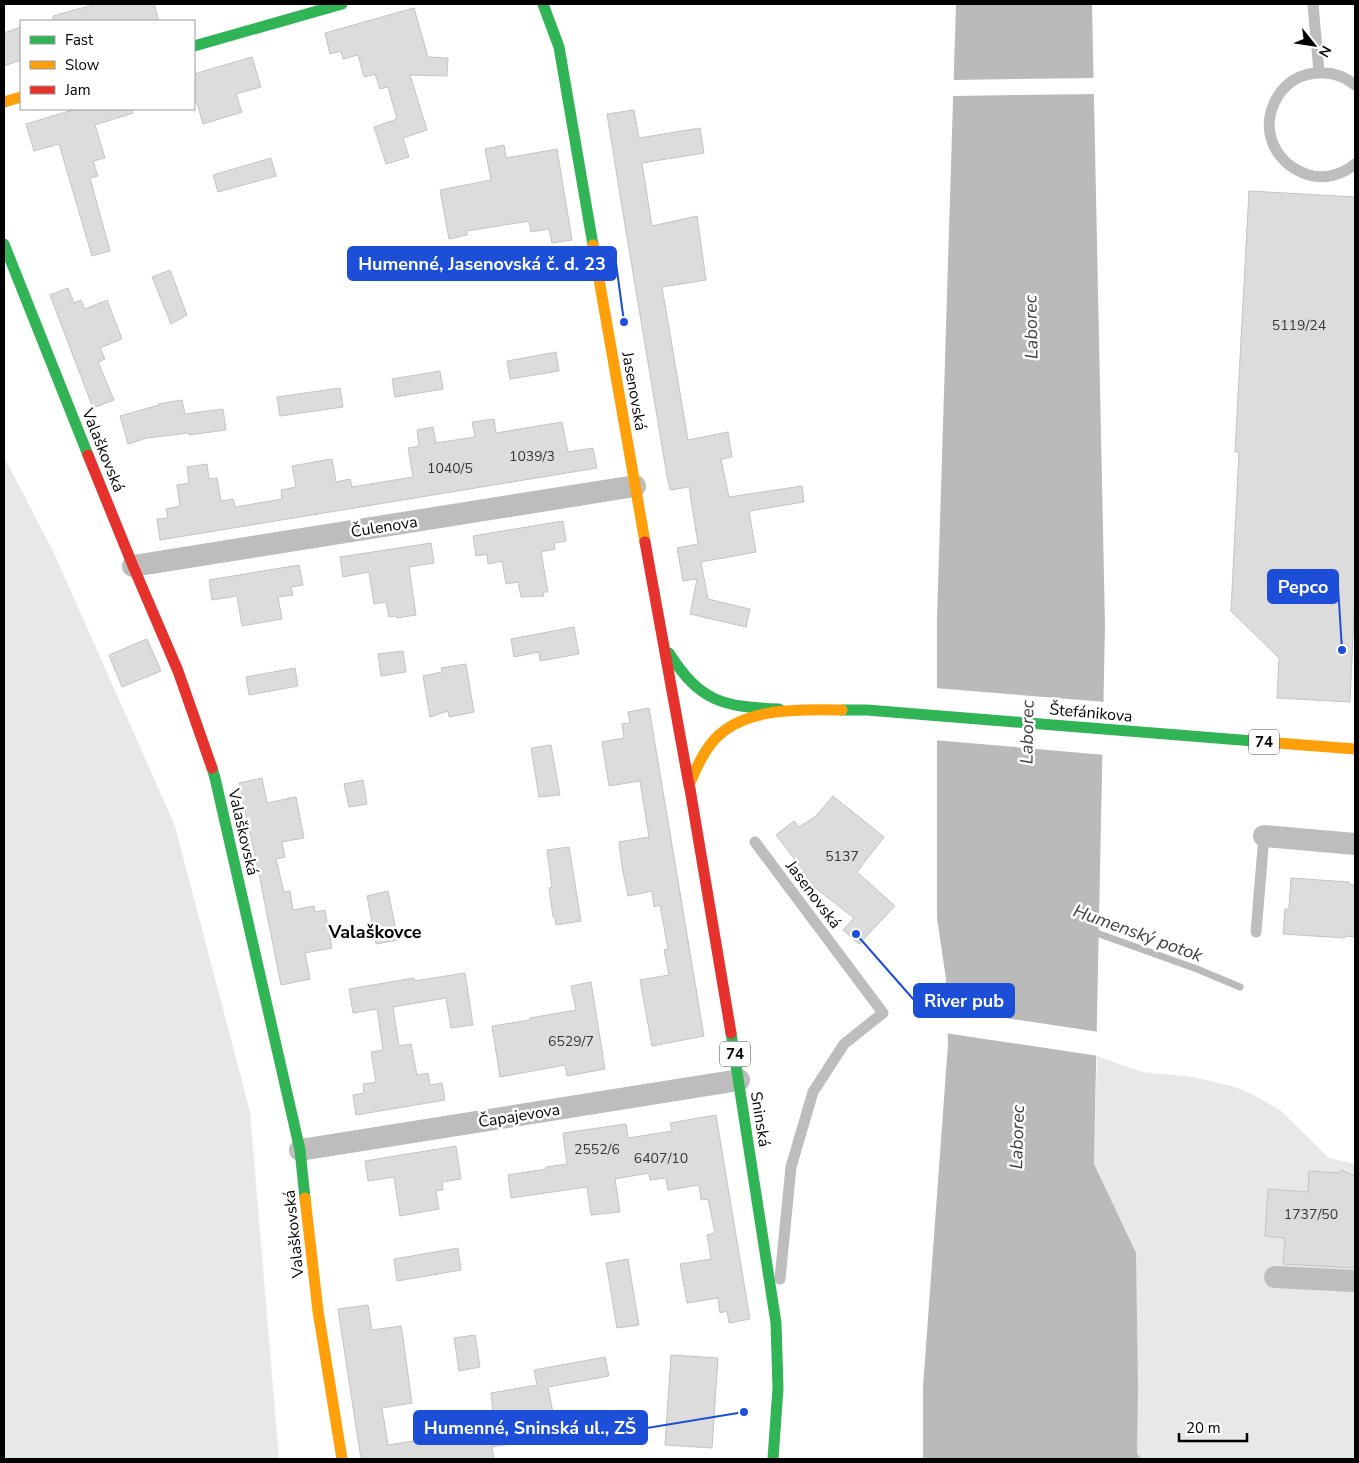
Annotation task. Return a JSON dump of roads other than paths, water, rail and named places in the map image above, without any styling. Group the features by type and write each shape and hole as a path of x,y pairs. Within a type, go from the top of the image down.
{"street":[{"path":"195,46 342,4"},
{"name":"Jasenovská","path":"543,4 559,47 689,785"},
{"path":"4,102 20,97"},
{"name":"Valaškovská","path":"4,244 133,566 178,671 214,778 300,1150 318,1311 342,1459"},
{"name":"Čulenova","path":"133,566 635,486"},
{"path":"665,647 685,677 710,697 745,708 795,710"},
{"name":"Štefánikova","path":"795,710 867,710 1355,748"},
{"name":"74","path":"689,785 700,760 710,744 722,731 735,723 760,715 795,710"},
{"name":"Sninská","path":"689,785 776,1323 778,1388 773,1459"},
{"path":"1264,836 1355,844"},
{"name":"Čapajevova","path":"300,1150 738,1080"},
{"path":"1275,1277 1355,1282"}],"lane":[{"path":"1313,4 1319,72"},
{"path":"1355,85 1348,79 1333,73 1319,72 1304,75 1291,82 1278,95 1271,111 1269,128 1273,145 1283,160 1297,171 1314,177 1331,176 1348,170 1355,164"},
{"path":"1256,932 1264,836"},
{"name":"Jasenovská","path":"755,842 883,1014 844,1044 813,1092 791,1167 776,1323"}],"water":[{"name":"Laborec","path":"956,4 1092,4 1105,626 1094,1164 1136,1253 1137,1453 1141,1459 923,1459 923,1387 948,1044 946,979 937,918 937,618"}],"waterway":[{"name":"Humenský potok","path":"1091,931 1197,969 1240,987"}],"place":[{"name":"Humenné, Jasenovská č. d. 23","path":"624,322"},
{"name":"Pepco","path":"1342,650"},
{"name":"River pub","path":"856,934"},
{"name":"Humenné, Sninská ul., ZŠ","path":"744,1412"}],"district":[{"name":"Valaškovce","path":"375,932"}]}
